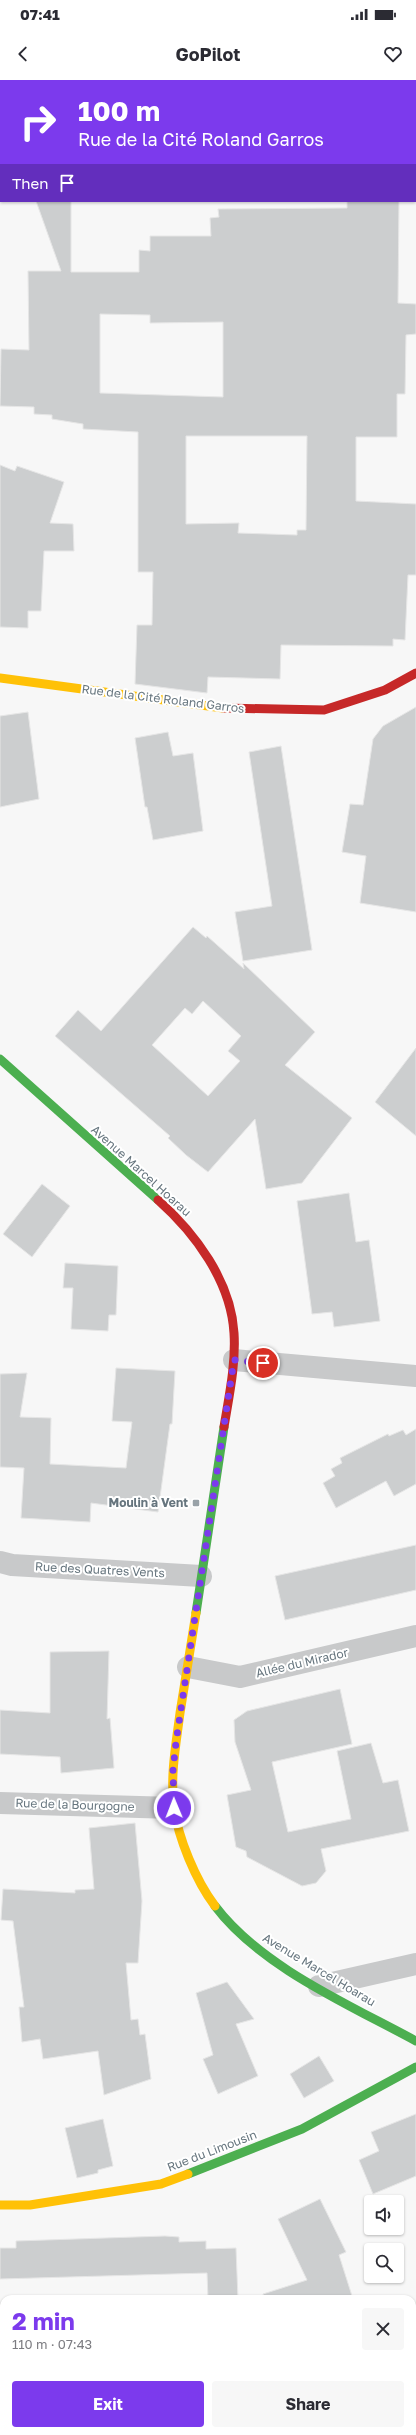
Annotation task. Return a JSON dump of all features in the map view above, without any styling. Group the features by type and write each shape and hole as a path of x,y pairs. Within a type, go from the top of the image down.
{"main road":[{"name":"Rue de la Cité Roland Garros","path":"0,678 230,709 324,710 385,690 416,673"},
{"name":"Avenue Marcel Hoarau","path":"0,1059 176,1216 192,1234 208,1257 222,1287 233,1325 234,1360 173,1770 174,1808 180,1836 198,1878 216,1907 239,1933 269,1956 416,2041"},
{"name":"Rue du Limousin","path":"0,2205 30,2205 161,2184 302,2129 416,2067"}],"street":[{"path":"234,1360 416,1376"},
{"name":"Rue des Quatres Vents","path":"0,1562 12,1565 201,1576"},
{"name":"Allée du Mirador","path":"188,1668 240,1677 416,1636"},
{"name":"Rue de la Bourgogne","path":"0,1803 174,1808"},
{"path":"319,1986 416,1964"}],"building":[{"path":"36,202 71,202 71,272 139,272 139,250 150,251 150,236 211,236 210,218 219,217 218,209 347,208 347,202 399,202 398,303 416,304 416,334 406,335 405,394 397,394 397,437 356,437 356,501 416,504 416,575 408,575 405,640 393,639 393,646 281,645 280,679 208,677 207,693 135,684 137,625 152,625 153,572 138,572 138,432 83,429 83,424 52,419 52,415 34,414 34,407 0,406 1,349 29,350 28,271 61,271","holes":["100,314 150,315 150,323 223,322 223,397 100,393","186,436 307,436 306,530 297,530 297,535 238,533 239,523 186,524"]},
{"path":"0,465 15,471 17,466 64,482 50,523 73,524 74,551 44,551 41,611 28,611 28,628 0,627"},
{"path":"416,707 416,912 360,903 366,856 342,852 350,804 363,805 373,739 383,726"},
{"path":"28,712 39,799 0,807 0,716"},
{"path":"168,732 173,756 193,753 203,831 153,840 147,807 145,807 135,738"},
{"path":"281,746 312,950 243,961 235,912 272,906 249,752"},
{"path":"193,927 206,938 207,936 244,969 243,963 315,1032 285,1065 352,1118 302,1183 266,1189 255,1119 208,1172 186,1155 168,1138 170,1136 55,1036 78,1010 101,1031","holes":["203,1001 241,1036 228,1051 240,1061 208,1096 152,1045 185,1008 192,1014"]},
{"path":"416,1048 416,1136 375,1102"},
{"path":"42,1184 70,1206 32,1257 3,1234"},
{"path":"349,1193 356,1242 369,1240 380,1321 334,1327 332,1312 312,1314 297,1201"},
{"path":"65,1263 118,1266 116,1315 109,1315 108,1331 71,1329 73,1288 63,1288"},
{"path":"116,1368 175,1371 172,1424 170,1424 158,1512 91,1503 90,1522 21,1518 24,1468 0,1467 0,1374 27,1373 20,1417 51,1418 50,1464 126,1468 132,1422 112,1421"},
{"path":"416,1429 416,1484 394,1496 386,1481 336,1508 323,1483 335,1476 331,1469 342,1463 340,1458 388,1434 389,1436 403,1430 406,1435"},
{"path":"416,1545 416,1590 285,1620 275,1576"},
{"path":"109,1651 107,1719 110,1718 114,1768 61,1773 60,1757 0,1754 0,1710 50,1713 50,1652"},
{"path":"340,1689 352,1744 272,1762 288,1832 351,1819 337,1751 371,1743 383,1783 398,1780 409,1831 321,1849 326,1871 316,1883 302,1886 247,1857 246,1851 236,1847 227,1795 251,1790 235,1742 234,1720 247,1711"},
{"path":"135,1823 142,1901 138,1963 126,1963 131,2020 138,2019 140,2035 145,2034 151,2079 104,2095 98,2051 43,2059 40,2039 22,2042 19,2007 24,2007 13,1921 1,1920 3,1889 75,1893 75,1890 94,1889 89,1828"},
{"path":"227,1982 254,2019 236,2024 258,2076 218,2094 203,2059 213,2055 196,1993"},
{"path":"319,2056 334,2081 304,2098 290,2074"},
{"path":"416,2114 416,2176 373,2194 359,2160 379,2151 371,2132"},
{"path":"103,2119 113,2166 98,2170 98,2173 77,2178 65,2128"},
{"path":"320,2199 346,2252 339,2255 352,2295 263,2295 307,2280 278,2219"},
{"path":"165,2236 179,2237 179,2242 206,2241 206,2249 236,2248 238,2295 208,2295 207,2273 0,2279 0,2248 16,2248 16,2241"}],"traffic: fast":[{"path":"0,1059 158,1200"},
{"path":"196,1613 224,1427"},
{"path":"215,1906 234,1928 281,1966 336,1999 416,2041"},
{"path":"188,2174 302,2129 416,2067"}],"traffic: slow":[{"path":"0,678 223,708"},
{"path":"196,1613 175,1748 173,1795 179,1832 189,1859 201,1884 215,1906"},
{"path":"0,2205 30,2205 161,2184 188,2174"}],"traffic: jam":[{"path":"223,708 324,710 385,690 416,673"},
{"path":"158,1200 172,1213 198,1243 209,1259 226,1295 234,1333 234,1356 232,1380 224,1427"}],"place":[{"name":"Moulin à Vent","path":"196,1503"}],"route":[{"path":"174,1808 173,1770 176,1742 234,1360 263,1363"}]}
